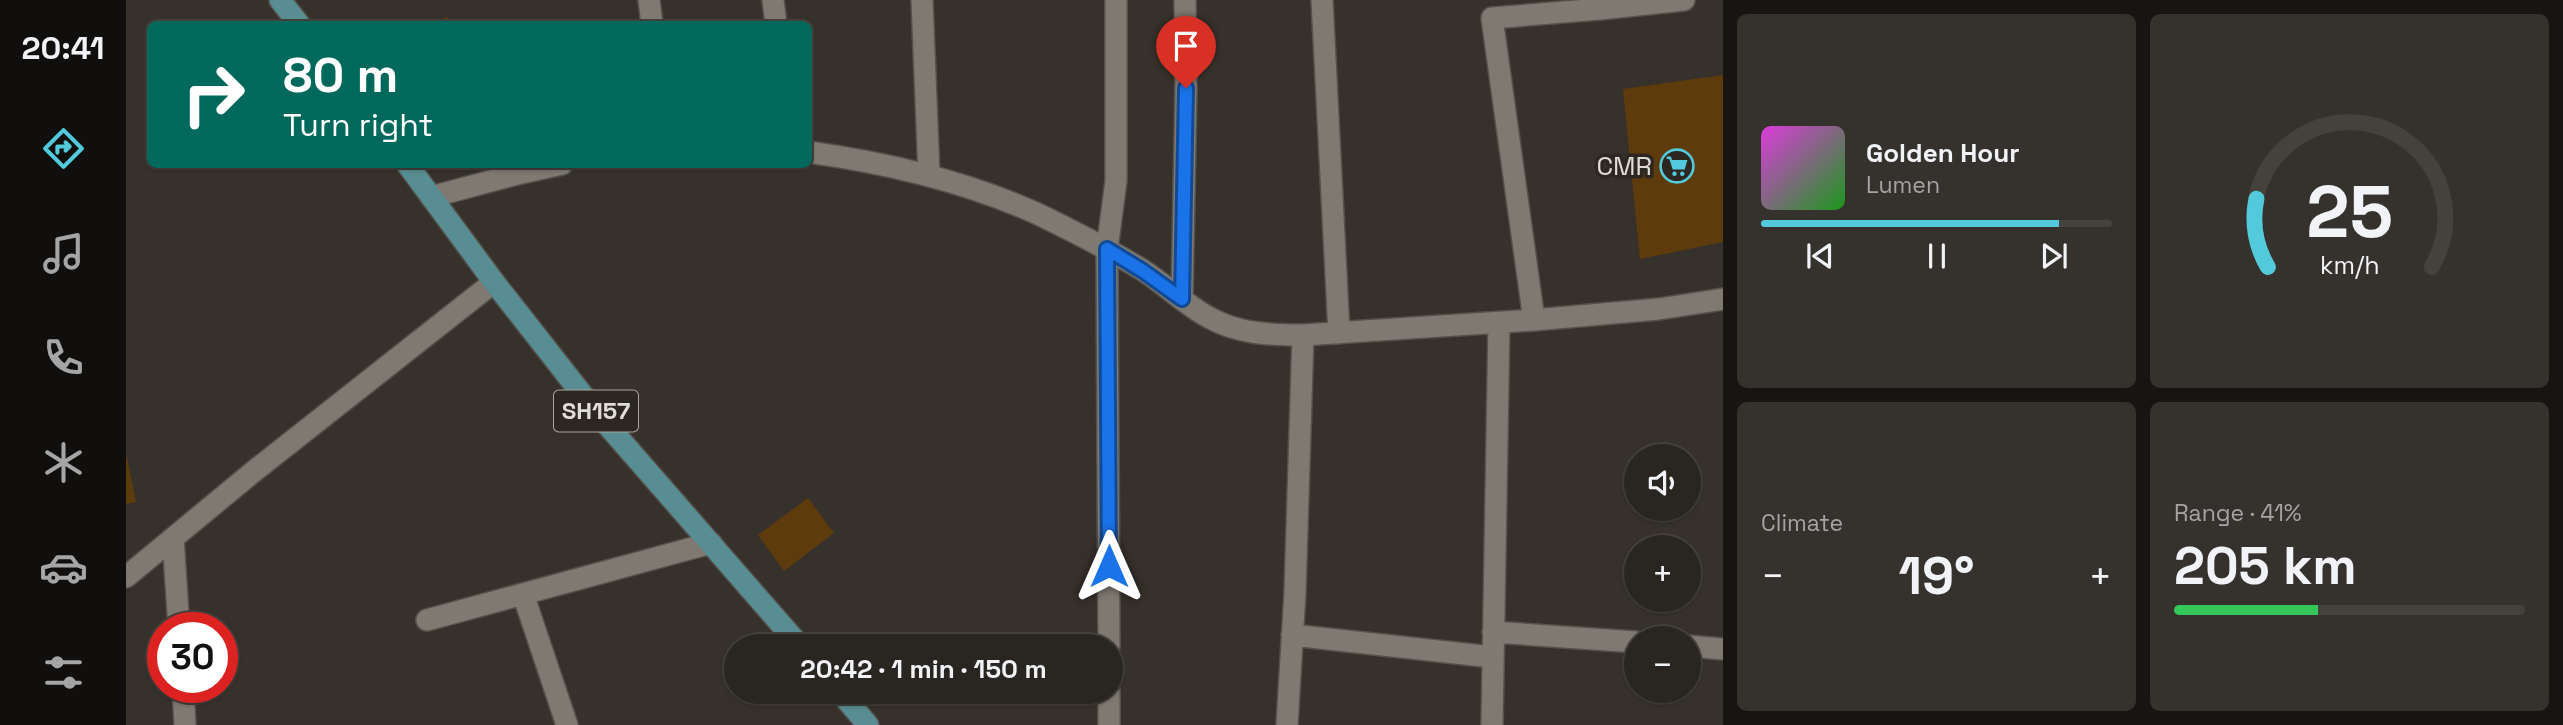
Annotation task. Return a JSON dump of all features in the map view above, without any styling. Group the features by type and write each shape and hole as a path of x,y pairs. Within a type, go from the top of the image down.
{"main road":[{"path":"280,0 297,21"},
{"name":"SH157","path":"410,168 494,282 596,412 790,634"},
{"path":"850,704 868,725"}],"street":[{"path":"649,0 652,21"},
{"path":"773,0 775,21"},
{"path":"922,0 929,175"},
{"path":"1109,634 1107,249 1116,181 1116,0"},
{"path":"1182,299 1186,130 1185,0"},
{"path":"1322,0 1339,333"},
{"path":"1534,320 1491,9 1684,0"},
{"path":"812,153 858,159 973,187 1038,214 1107,249 1210,318 1235,329 1270,335 1499,323 1659,309 1723,299"},
{"path":"431,197 544,168"},
{"path":"126,577 253,472 494,282"},
{"path":"1492,725 1499,323"},
{"path":"1287,725 1303,335"},
{"path":"173,538 178,612"},
{"path":"427,620 710,543"},
{"path":"523,594 567,725"},
{"path":"1493,632 1624,641"},
{"path":"1292,635 1492,657"},
{"path":"1701,647 1723,649"},
{"path":"184,703 185,725"},
{"path":"1109,704 1109,725"}],"building":[{"name":"CMR","path":"1723,75 1723,242 1640,259 1623,89"},
{"path":"126,453 136,502 126,504"},
{"path":"808,498 834,533 784,571 758,535"}],"place":[{"name":"CMR","path":"1677,166"}],"route":[{"path":"1109,566 1107,249 1182,299 1186,88"}]}
